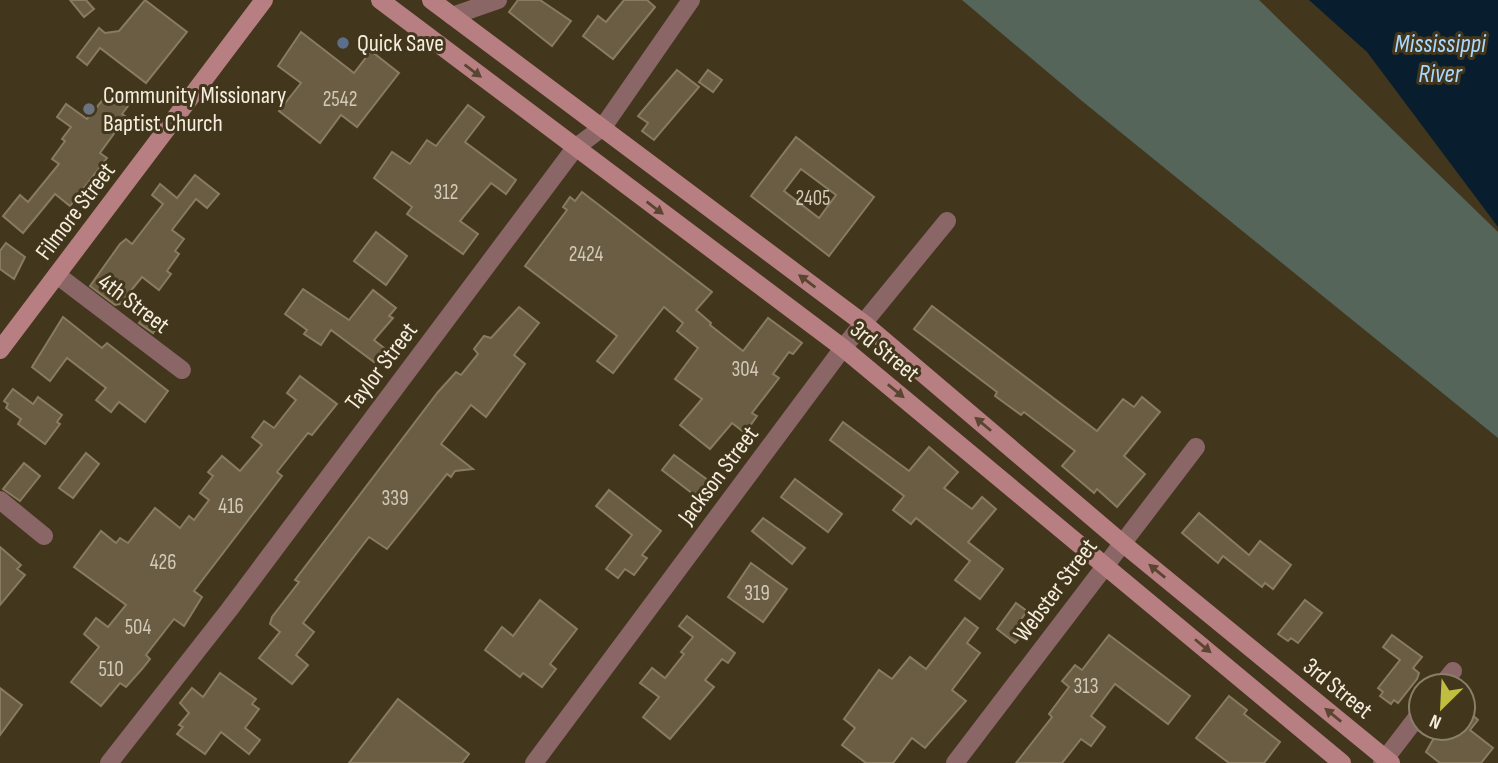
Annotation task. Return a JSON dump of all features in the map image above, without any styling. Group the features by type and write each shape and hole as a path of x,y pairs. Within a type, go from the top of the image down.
{"main road":[{"name":"Filmore Street","path":"0,350 264,0"},
{"name":"3rd Street","path":"380,0 843,348 1342,763"},
{"name":"3rd Street","path":"431,0 865,325 1386,762"}],"street":[{"path":"452,16 498,0"},
{"name":"Taylor Street","path":"109,763 229,610 575,148 603,127 691,0"},
{"name":"Jackson Street","path":"534,763 843,348 865,325 947,221"},
{"name":"4th Street","path":"57,275 182,370"},
{"name":"Webster Street","path":"956,763 1121,542 1196,447"},
{"path":"0,500 44,536"},
{"path":"1386,762 1407,732"}],"green space":[{"path":"962,0 1259,0 1498,232 1498,438 1082,101"}],"water":[{"name":"Mississippi River","path":"1309,0 1498,0 1498,227 1367,52"}],"building":[{"path":"70,0 86,0 94,9 84,17"},
{"path":"145,0 187,32 146,83 100,48 87,65 77,57 99,28 105,33 119,31"},
{"path":"518,0 540,0 571,21 552,46 509,12"},
{"path":"624,0 647,0 655,7 613,59 583,36 598,16 606,22"},
{"path":"301,32 354,73 371,51 399,73 357,127 341,115 320,143 279,111 301,83 278,66"},
{"path":"677,70 699,87 654,140 642,131 648,123 638,116"},
{"path":"708,70 722,80 713,92 699,82"},
{"path":"109,92 128,106 122,114 125,116 121,124 100,153 107,158 70,206 55,194 23,233 3,216 20,195 28,202 59,164 52,159 71,127 57,117 66,104 87,119"},
{"path":"468,105 484,117 465,142 516,180 506,194 491,183 460,221 478,234 463,254 407,214 412,207 374,178 392,152 410,164 427,140 436,146"},
{"path":"796,137 874,197 829,256 751,196","holes":["801,169 836,195 819,218 784,191"]},
{"path":"195,175 219,194 207,208 196,199 172,230 184,239 175,251 179,254 167,271 171,274 159,290 142,277 120,304 115,305 90,286 120,244 126,239 132,244 163,204 152,195 160,184 177,198"},
{"path":"582,192 712,292 696,310 710,325 743,351 768,318 802,343 793,354 789,352 773,374 779,378 752,413 757,416 745,433 732,423 710,449 680,425 702,399 675,379 698,348 677,331 683,323 664,307 613,373 597,361 617,336 525,266 567,210 563,207 570,197 575,201"},
{"path":"376,232 407,256 386,285 354,261"},
{"path":"6,243 25,257 14,279 0,269 0,251"},
{"path":"303,289 349,320 373,290 396,308 389,316 393,318 374,340 384,348 374,362 331,330 321,345 304,334 307,330 285,314"},
{"path":"932,306 1097,431 1123,399 1134,407 1142,397 1160,412 1124,456 1145,474 1117,507 1097,489 1094,493 1062,466 1075,451 1024,412 1021,415 995,396 997,392 914,329"},
{"path":"519,307 539,323 514,355 525,364 486,417 471,405 441,444 473,469 455,471 451,477 447,474 387,549 369,537 303,623 314,632 296,655 308,665 292,684 259,658 280,632 270,624 272,617 299,582 295,580 438,392 456,372 461,375 478,354 474,349 484,336 491,338"},
{"path":"149,310 162,321 153,333 139,323"},
{"path":"63,317 102,348 107,343 168,391 145,422 119,402 111,412 96,400 106,388 67,358 50,381 32,367"},
{"path":"300,376 337,404 312,435 308,433 277,472 282,476 194,591 202,597 184,626 174,619 146,655 150,659 142,669 126,687 120,683 101,706 71,682 99,647 84,634 96,618 108,627 126,605 74,567 101,531 116,543 120,538 128,543 155,508 180,528 189,516 194,520 209,500 200,493 213,476 208,472 222,456 240,471 262,445 252,437 264,421 274,428 296,400 287,393"},
{"path":"13,389 33,404 38,397 62,415 57,422 60,424 45,444 18,424 21,419 6,408 8,404 4,401"},
{"path":"843,422 909,471 929,447 958,472 944,488 972,509 982,497 996,509 968,542 1003,569 980,599 955,580 970,561 916,518 911,524 893,510 904,496 830,440"},
{"path":"86,453 99,464 73,498 59,488"},
{"path":"674,455 709,481 697,497 662,470"},
{"path":"24,463 40,476 20,501 3,489"},
{"path":"795,479 842,514 828,532 781,497"},
{"path":"609,490 661,531 642,555 647,558 634,575 625,569 618,578 606,569 632,535 596,506"},
{"path":"1199,513 1249,555 1260,541 1291,565 1273,589 1265,583 1262,587 1223,556 1218,563 1182,533"},
{"path":"763,518 805,548 792,564 752,531"},
{"path":"0,547 21,565 17,569 25,575 0,605"},
{"path":"751,563 787,589 763,622 728,597"},
{"path":"540,600 577,629 550,664 556,669 542,687 523,673 520,677 485,650 502,627 513,636"},
{"path":"1305,600 1322,613 1298,643 1291,638 1288,641 1278,634"},
{"path":"1016,603 1027,611 1020,621 1029,628 1015,643 997,629"},
{"path":"687,616 735,653 728,663 722,659 705,680 714,687 670,739 643,717 659,697 640,683 652,668 665,678 684,654 681,652 693,637 679,626"},
{"path":"965,618 978,628 967,643 980,653 952,690 966,701 925,748 912,738 893,763 866,763 842,745 855,728 844,719 879,670 892,679 910,657 926,669"},
{"path":"1109,635 1190,696 1168,724 1115,684 1091,716 1105,727 1091,746 1081,739 1062,763 1016,763 1052,717 1049,714 1069,687 1062,681 1075,665 1082,670"},
{"path":"1392,635 1422,657 1413,668 1418,672 1407,672 1407,692 1398,703 1394,700 1391,704 1380,696 1383,692 1378,688 1400,660 1383,647"},
{"path":"220,673 256,699 252,704 259,709 245,728 260,740 249,754 221,732 205,754 177,734 183,727 179,725 189,713 180,703 192,688 203,697"},
{"path":"0,688 22,705 0,735"},
{"path":"1229,696 1247,710 1244,714 1280,742 1264,763 1229,763 1196,738"},
{"path":"398,699 469,754 462,763 349,763"},
{"path":"1477,735 1493,748 1481,763 1440,763 1426,752 1432,742 1477,742"}],"place":[{"name":"Quick Save","path":"343,43"},
{"name":"Community Missionary Baptist Church","path":"89,109"}]}
